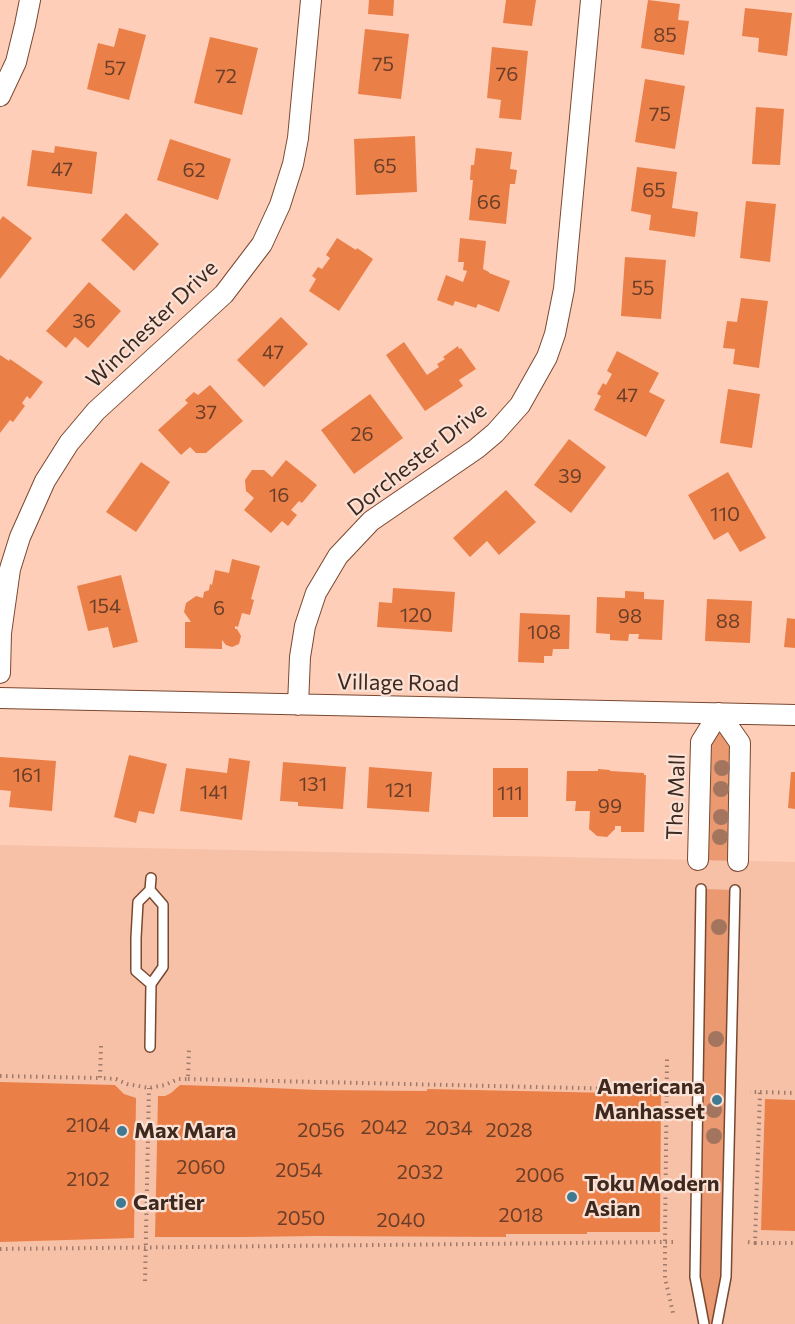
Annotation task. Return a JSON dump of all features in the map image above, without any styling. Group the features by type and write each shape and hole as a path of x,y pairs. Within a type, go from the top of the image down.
{"street":[{"path":"0,96 16,62 30,0"},
{"name":"Winchester Drive","path":"0,673 5,568 45,481 69,443 96,411 224,294 262,244 280,205 293,164 298,138 311,0"},
{"name":"Dorchester Drive","path":"298,705 300,657 305,626 316,593 338,556 371,521 476,449 495,433 520,405 547,357 555,334 564,289 591,0"},
{"name":"Village Road","path":"0,698 795,715"},
{"path":"719,713 740,743 738,861"},
{"name":"The Mall","path":"698,860 701,742 719,713"}],"lane":[{"path":"151,878 150,890 138,902 136,971 151,984"},
{"path":"701,889 694,1277 704,1324"},
{"path":"150,890 163,905 163,967 151,984 150,1047"},
{"path":"717,1324 726,1277 735,890"}],"path":[{"path":"100,1078 101,1046"},
{"path":"188,1079 189,1047"},
{"path":"667,1058 665,1278 673,1313"},
{"path":"0,1076 116,1079 149,1089 178,1079 188,1079 666,1090"},
{"path":"145,1281 149,1089"},
{"path":"750,1092 795,1093"},
{"path":"755,1243 760,1092"},
{"path":"0,1249 673,1242"},
{"path":"748,1242 795,1243"}],"shaded area":[{"path":"719,713 740,743 738,861 698,860 701,742"},
{"name":"Americana Manhasset","path":"0,845 795,862 795,1324 0,1324"},
{"path":"701,889 735,890 726,1277 717,1324 704,1324 695,1277"}],"building":[{"path":"369,0 394,0 393,16 368,14"},
{"path":"506,0 536,0 532,26 503,23"},
{"path":"648,0 680,4 678,20 689,21 684,55 641,48"},
{"path":"745,8 792,13 787,56 758,52 759,38 742,36"},
{"path":"119,28 146,35 129,100 87,89 98,43 114,47"},
{"path":"365,29 409,34 401,99 358,94"},
{"path":"210,37 258,48 242,115 194,103"},
{"path":"492,47 528,51 521,120 499,118 501,100 487,98"},
{"path":"645,79 685,86 675,149 635,142"},
{"path":"756,107 784,109 780,165 752,164"},
{"path":"415,136 417,192 356,195 354,139"},
{"path":"170,139 231,159 218,200 157,180"},
{"path":"55,146 97,152 92,194 27,186 32,150 54,153"},
{"path":"476,148 512,152 510,169 517,170 515,184 510,184 506,224 469,220 473,180 470,180 471,165 474,165"},
{"path":"637,167 677,172 672,208 698,212 695,237 649,230 651,215 631,211"},
{"path":"746,201 776,204 770,262 740,258"},
{"path":"126,213 159,244 134,271 101,240"},
{"path":"3,216 32,238 0,279 0,220"},
{"path":"337,238 373,259 339,311 309,291 316,279 312,276 318,267 322,269 330,258 326,255"},
{"path":"460,238 486,241 483,269 510,281 499,312 478,304 476,308 455,301 453,306 437,300 446,275 463,282 467,271 463,270 464,262 458,262"},
{"path":"625,257 666,260 661,319 621,316"},
{"path":"89,282 121,311 88,348 75,337 66,348 46,331"},
{"path":"741,298 768,301 759,368 733,364 735,349 723,348 727,321 737,322"},
{"path":"281,317 308,344 264,387 237,360"},
{"path":"404,342 427,375 439,367 437,364 445,359 443,357 458,346 476,369 459,380 463,386 425,411 386,355"},
{"path":"617,351 659,373 649,392 665,400 646,437 594,410 601,396 597,394 612,374 607,371"},
{"path":"0,355 9,361 10,359 43,382 30,399 27,396 22,403 25,406 13,422 10,420 0,433"},
{"path":"210,385 243,421 206,453 196,453 190,447 181,455 158,430 188,403 185,400 194,392 198,395"},
{"path":"728,389 760,394 752,448 720,443"},
{"path":"370,394 403,438 354,474 321,430"},
{"path":"569,439 606,467 571,513 534,485"},
{"path":"286,460 317,485 302,503 299,501 291,510 297,515 288,526 282,521 271,533 244,510 254,498 246,491 245,480 252,470 264,470 272,477"},
{"path":"141,462 170,482 136,532 106,512"},
{"path":"728,472 766,538 740,552 728,532 714,540 688,495"},
{"path":"506,490 536,522 499,555 487,541 470,557 453,538"},
{"path":"232,559 260,566 251,599 254,600 250,615 242,613 238,627 235,626 241,636 239,644 232,647 226,645 222,640 222,649 185,648 185,622 191,622 184,612 186,603 196,596 203,598 204,592 209,590 210,584 212,585 215,570 229,573"},
{"path":"121,575 138,642 113,648 108,627 88,631 77,586"},
{"path":"393,588 455,592 452,632 377,627 379,602 392,603"},
{"path":"625,591 644,592 644,599 664,600 662,640 638,639 639,634 629,634 628,641 610,640 610,634 596,633 597,597 625,598"},
{"path":"707,599 752,601 750,643 705,641"},
{"path":"520,613 570,615 569,649 553,649 552,656 544,656 544,663 518,662"},
{"path":"787,618 795,619 795,648 784,647"},
{"path":"129,755 167,764 154,814 139,811 136,823 114,817"},
{"path":"0,757 56,761 52,811 9,807 11,791 0,790"},
{"path":"229,758 250,761 242,820 180,811 186,768 227,773"},
{"path":"283,762 346,767 343,809 298,806 298,802 280,801"},
{"path":"369,767 432,772 429,812 367,808"},
{"path":"493,768 528,768 528,817 493,817"},
{"path":"598,769 646,775 644,832 621,832 621,826 615,826 607,837 597,836 589,829 590,811 575,811 576,801 566,801 567,771 598,771"},
{"path":"791,772 795,772 795,809 788,808"},
{"path":"0,1082 115,1085 124,1094 136,1098 134,1238 0,1242"},
{"path":"180,1085 318,1090 427,1091 427,1089 661,1094 660,1232 506,1234 506,1237 155,1237 158,1096 171,1093"},
{"path":"765,1099 795,1100 795,1231 761,1230"}],"place":[{"name":"Americana Manhasset","path":"717,1100"},
{"name":"Max Mara","path":"122,1131"},
{"name":"Toku Modern Asian","path":"572,1197"},
{"name":"Cartier","path":"121,1203"}]}
